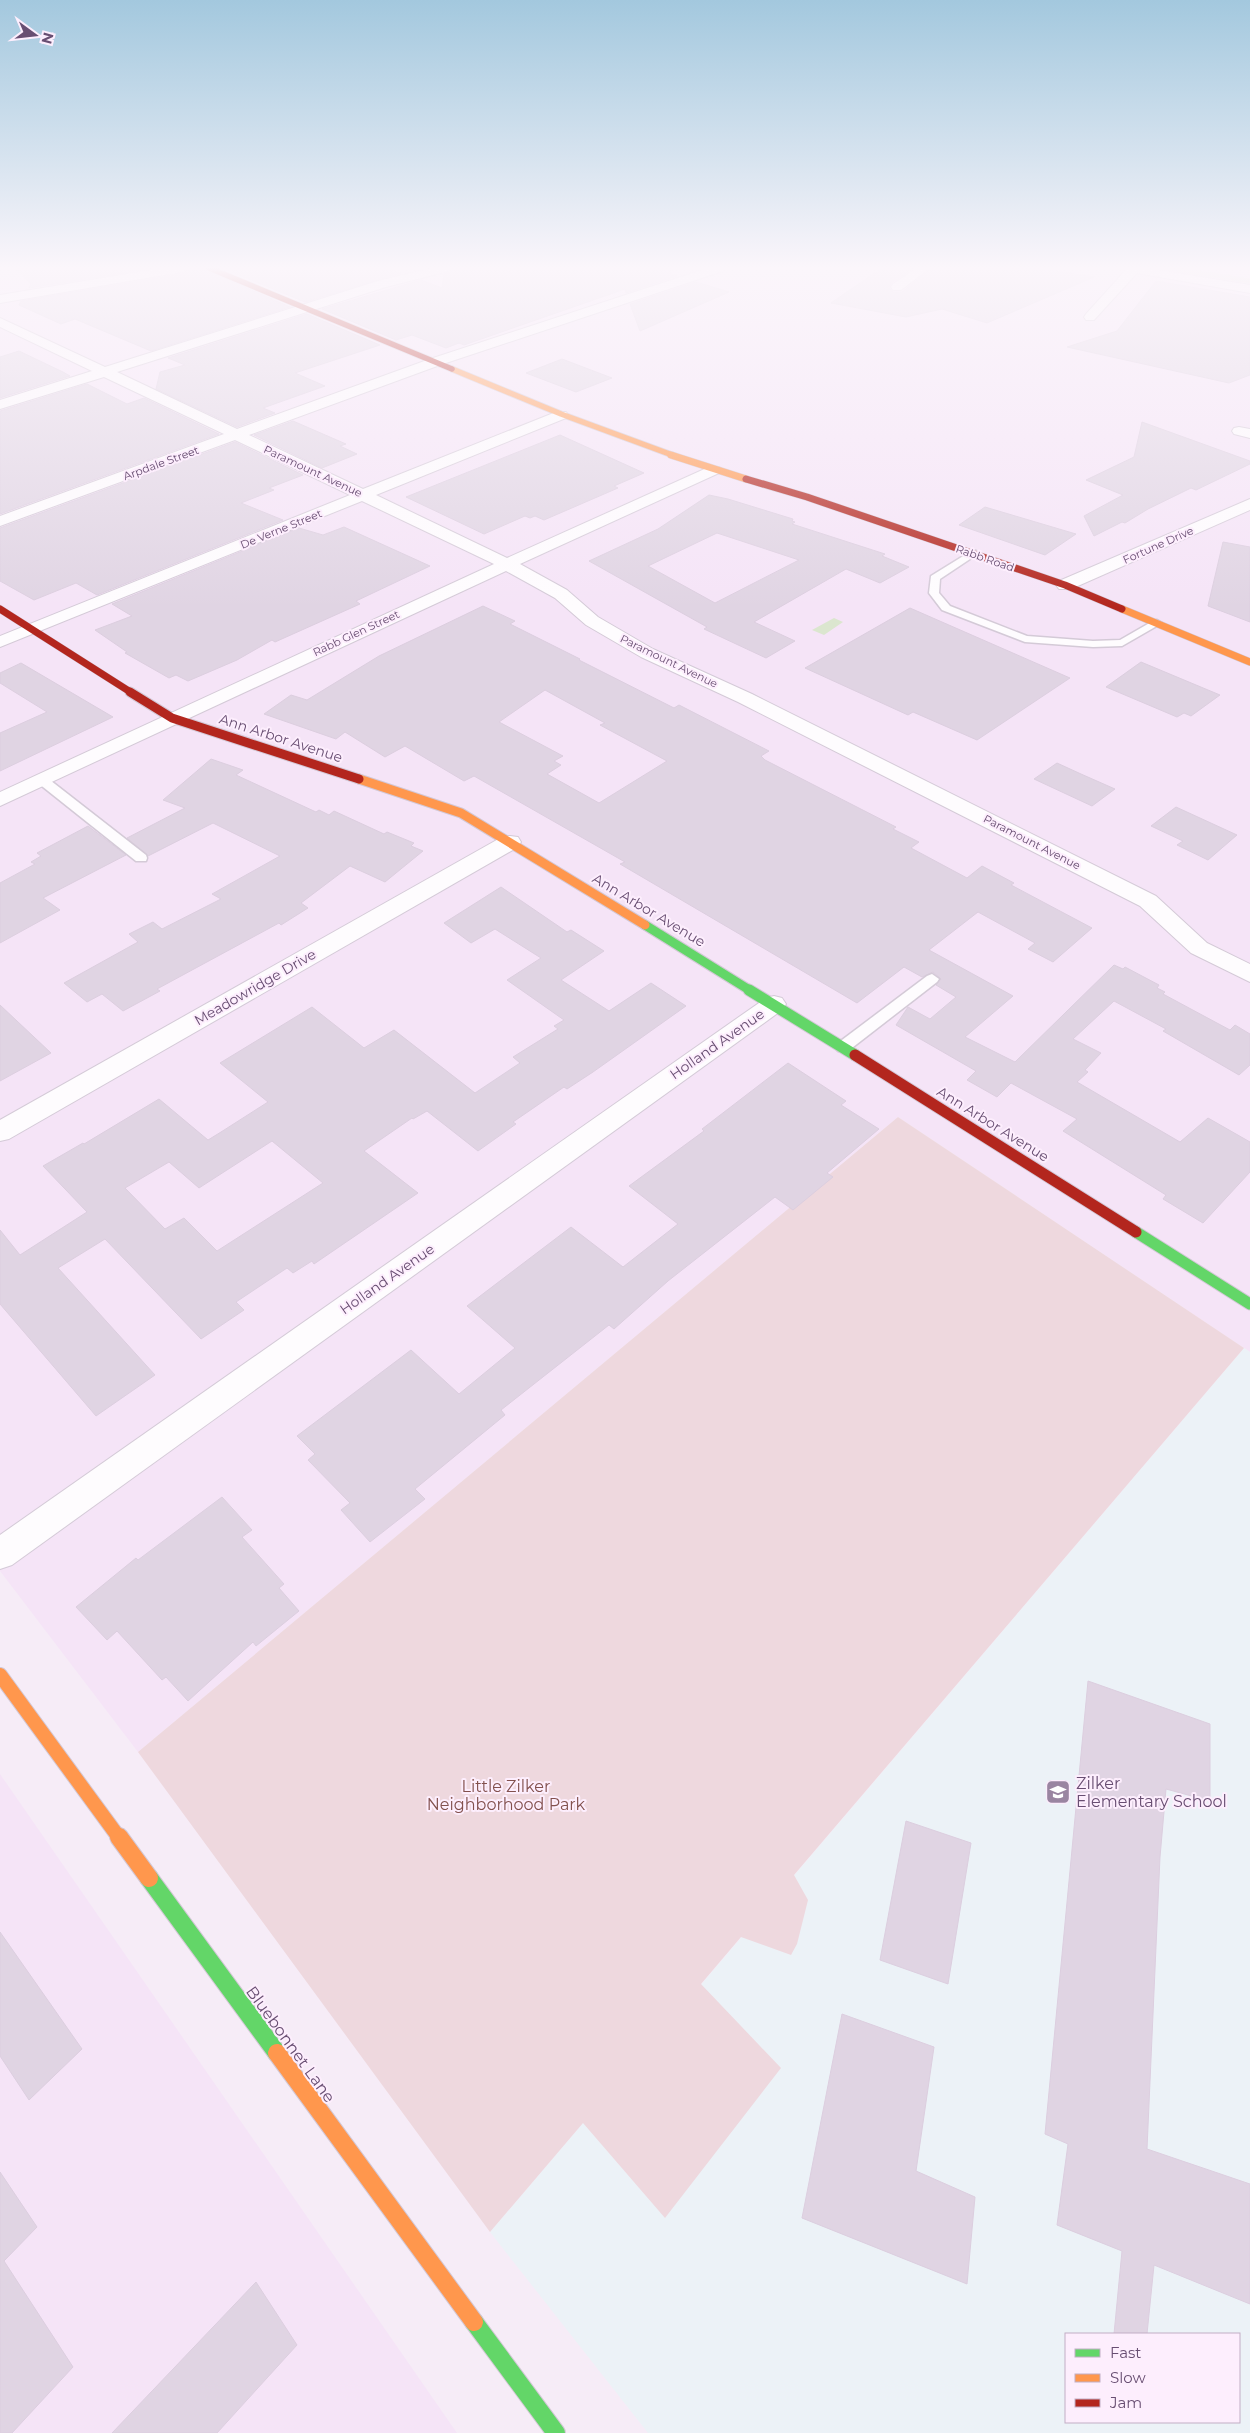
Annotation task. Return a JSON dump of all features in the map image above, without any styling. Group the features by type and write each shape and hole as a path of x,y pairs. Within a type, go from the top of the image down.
{"street":[{"path":"0,405 74,382"},
{"name":"Paramount Avenue","path":"124,382 507,564 561,594 592,621 647,653 746,698 1148,901 1199,948 1250,974"},
{"name":"Arpdale Street","path":"0,521 382,382"},
{"name":"Rabb Road","path":"481,382 561,415 673,458 807,497 1066,585 1250,662"},
{"name":"De Verne Street","path":"0,642 561,415"},
{"name":"Rabb Glen Street","path":"0,800 172,718 714,470"},
{"name":"Fortune Drive","path":"1066,585 1250,504"},
{"name":"Ann Arbor Avenue","path":"0,609 172,718 461,813 843,1046 1250,1304"},
{"name":"Meadowridge Drive","path":"0,1132 510,842"},
{"name":"Holland Avenue","path":"0,1554 774,1004"},
{"name":"Bluebonnet Lane","path":"0,1675 556,2433"}],"lane":[{"path":"973,553 935,578 934,593 946,608 1025,639 1093,644 1122,643 1157,623"},
{"path":"42,780 141,858"},
{"path":"843,1046 932,979"}],"shaded area":[{"path":"0,382 1250,382 1250,1352 898,1117 138,1752 0,1571"},
{"path":"834,618 843,622 824,635 812,630"},
{"name":"Zilker Elementary School","path":"1244,1348 1250,1352 1250,2433 648,2433 490,2232"},
{"path":"0,1774 457,2433 0,2433"}],"green space":[{"name":"Little Zilker Neighborhood Park","path":"898,1117 1244,1348 794,1875 808,1900 797,1944 791,1955 741,1937 701,1984 781,2068 665,2218 583,2123 490,2232 138,1752"}],"building":[{"path":"0,382 52,382 0,398"},
{"path":"158,382 315,382 325,386 263,408 275,413 237,427 156,389"},
{"path":"548,382 603,382 576,392"},
{"path":"87,384 127,404 144,398 219,434 0,514 0,411"},
{"path":"293,421 346,444 340,446 357,454 322,468 254,435"},
{"path":"1142,422 1250,461 1250,464 1196,490 1191,488 1148,509 1125,523 1122,522 1094,536 1084,516 1123,495 1086,480 1134,457"},
{"path":"560,435 644,473 614,486 618,488 544,520 535,516 530,518 525,516 484,534 406,497"},
{"path":"235,442 303,475 269,488 274,490 241,503 283,520 97,595 76,583 34,600 0,581 0,528"},
{"path":"709,495 793,519 792,521 795,522 792,524 885,554 882,556 909,567 880,583 846,569 754,622 795,641 766,658 704,629 707,627 589,561 658,529","holes":["717,533 799,560 715,603 648,566"]},
{"path":"985,507 1076,534 1045,555 959,525"},
{"path":"344,527 430,566 356,601 360,604 275,642 272,640 237,660 188,681 176,675 169,678 125,653 127,652 95,630 132,616 112,604 299,528 323,535"},
{"path":"1223,542 1250,547 1250,622 1208,606"},
{"path":"483,606 515,621 510,624 579,660 674,708 679,705 769,751 761,756 765,760 896,827 893,829 919,842 911,848 967,878 982,866 1014,883 1011,885 1092,928 1053,962 1028,949 1035,943 978,912 929,950 1013,996 965,1037 1015,1062 1114,965 1123,969 1125,967 1159,985 1157,988 1165,992 1163,994 1230,1030 1235,1025 1250,1034 1250,1065 1239,1075 1163,1031 1166,1029 1114,1001 1073,1039 1101,1053 1085,1070 1088,1072 1077,1082 1180,1142 1208,1118 1250,1142 1250,1172 1203,1223 1163,1199 1166,1195 1063,1131 1077,1119 1011,1083 997,1097 967,1080 976,1071 896,1025 908,1007 930,1019 956,997 936,985 941,979 933,972 922,977 904,967 857,1003 620,864 625,862 474,776 464,781 405,746 385,757 345,732 336,739 264,714 291,695 307,700 379,656","holes":["545,690 605,723 600,725 667,761 599,803 547,774 561,765 554,761 563,756 499,722"]},
{"path":"910,608 1070,678 977,740 913,712 908,715 805,668"},
{"path":"1141,662 1220,695 1191,716 1184,713 1177,717 1106,687"},
{"path":"21,663 113,717 0,771 0,733 47,712 0,683 0,673"},
{"path":"211,759 243,770 236,775 316,812 319,810 329,815 334,811 384,834 387,832 414,843 411,846 423,851 385,882 350,866 301,903 308,908 281,925 279,923 157,989 160,991 123,1011 102,994 87,1002 64,983 138,942 129,934 153,922 162,929 221,899 212,894 280,856 213,823 148,856 127,838 185,808 163,800"},
{"path":"1057,763 1115,789 1092,806 1034,779"},
{"path":"1176,807 1237,835 1208,860 1177,845 1183,841 1151,826"},
{"path":"88,826 126,855 43,898 60,910 0,943 0,883 35,864 31,862 41,856 37,853"},
{"path":"501,887 567,932 571,930 604,951 561,980 609,1011 651,983 686,1006 593,1072 567,1089 564,1087 513,1122 516,1124 478,1151 427,1111 412,1118 364,1151 418,1193 314,1264 312,1261 293,1273 287,1268 236,1302 244,1310 201,1339 105,1239 58,1268 155,1375 96,1416 0,1304 0,1230 20,1255 87,1212 43,1166 159,1099 208,1140 268,1102 220,1063 312,1007 364,1048 394,1030 475,1093 520,1063 513,1057 558,1029 554,1026 564,1020 507,980 541,958 495,929 471,943 444,923","holes":["272,1141 323,1183 217,1251 184,1218 165,1229 125,1188 169,1162 199,1188"]},
{"path":"0,1005 51,1053 0,1081"},
{"path":"788,1063 846,1101 841,1105 879,1129 827,1173 833,1177 793,1210 775,1197 668,1281 614,1329 609,1325 501,1410 505,1415 415,1489 425,1499 370,1542 341,1510 350,1503 308,1460 315,1454 297,1436 411,1350 459,1394 515,1348 467,1306 571,1227 623,1267 678,1224 629,1186 704,1131 702,1129"},
{"path":"222,1497 252,1530 242,1537 284,1584 279,1588 299,1611 256,1646 253,1642 188,1701 166,1677 162,1680 117,1631 107,1640 76,1607 136,1558 138,1560"},
{"path":"1088,1681 1210,1724 1210,1801 1166,1789 1160,1857 1147,2149 1250,2184 1250,2304 1154,2265 1147,2333 1114,2333 1122,2251 1057,2225 1068,2144 1045,2134"},
{"path":"906,1821 971,1843 948,1984 880,1960"},
{"path":"0,1932 82,2049 29,2100 0,2056"},
{"path":"842,2014 934,2047 916,2171 975,2197 967,2284 802,2218"},
{"path":"0,2172 37,2227 4,2261 73,2367 12,2433 0,2433"},
{"path":"256,2282 297,2345 217,2433 112,2433"}],"traffic: fast":[{"path":"645,925 855,1055"},
{"path":"1136,1232 1250,1304"},
{"path":"149,1878 277,2053"},
{"path":"474,2322 556,2433"}],"traffic: slow":[{"path":"483,382 598,428 671,455 746,479"},
{"path":"1122,609 1250,662"},
{"path":"359,779 461,813 645,925"},
{"path":"0,1675 149,1878"},
{"path":"277,2053 474,2322"}],"traffic: jam":[{"path":"746,479 807,497 1065,585 1122,609"},
{"path":"0,609 172,718 359,779"},
{"path":"855,1055 1136,1232"}],"place":[{"name":"Zilker Elementary School","path":"1058,1792"}]}
